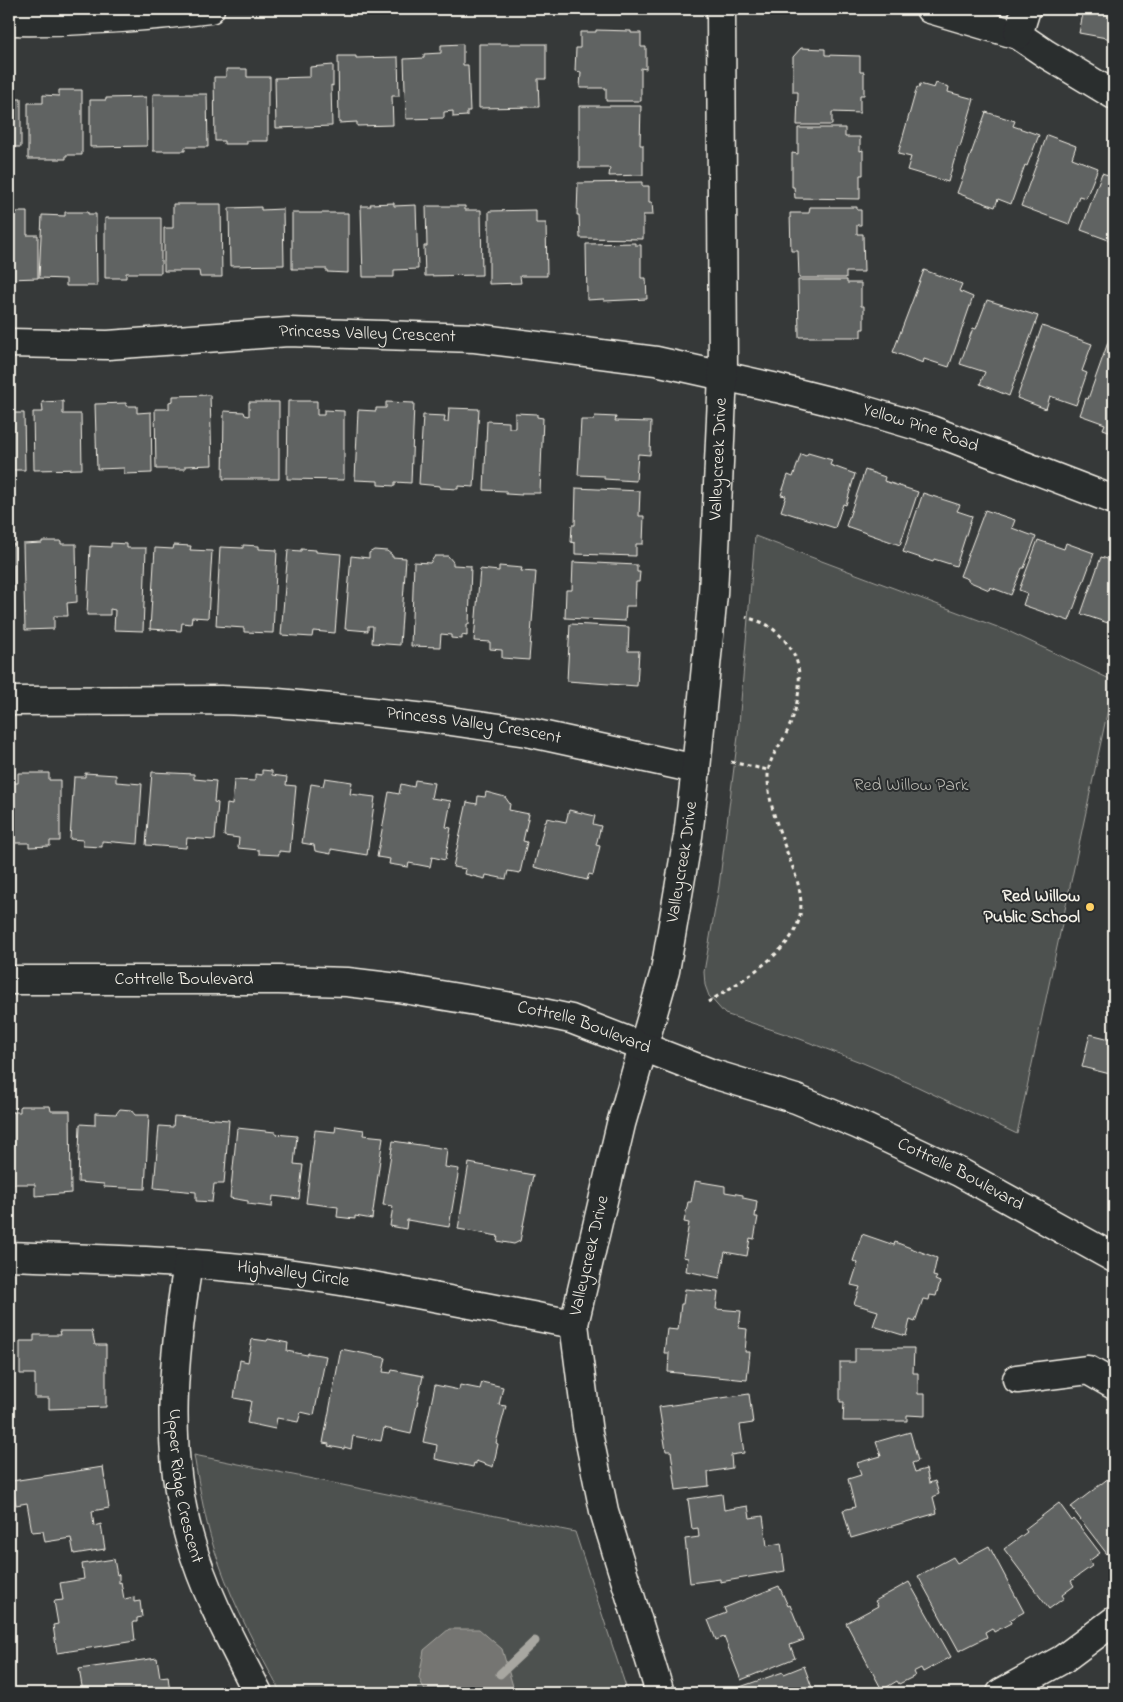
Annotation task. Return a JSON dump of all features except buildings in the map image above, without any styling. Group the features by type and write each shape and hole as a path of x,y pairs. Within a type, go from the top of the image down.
{"street":[{"path":"9,21 111,19 210,9"},
{"name":"Valleycreek Drive","path":"660,1693 604,1511 588,1433 574,1324 621,1124 665,971 686,846 696,769 713,594 722,375 721,9"},
{"path":"930,9 1018,35 1046,54 1114,94"},
{"path":"1018,35 1026,9"},
{"name":"Princess Valley Crescent","path":"9,343 108,345 288,332 475,338 656,361 722,375"},
{"name":"Yellow Pine Road","path":"722,375 857,408 931,430 1114,500"},
{"name":"Princess Valley Crescent","path":"9,701 221,700 353,710 527,732 696,769"},
{"name":"Cottrelle Boulevard","path":"9,980 279,980 347,982 398,988 570,1019 713,1074 796,1099 911,1148 1007,1197 1114,1258"},
{"name":"Highvalley Circle","path":"9,1256 188,1264 249,1269 334,1280 574,1324"},
{"name":"Upper Ridge Crescent","path":"188,1264 180,1312 174,1397 174,1462 190,1541 222,1622 258,1693"},
{"path":"1017,1379 1088,1370 1114,1385"},
{"path":"1001,1693 1063,1659 1114,1621"}],"path":[{"path":"708,1002 728,990 784,947 795,930 801,910 800,890 769,792 768,770 770,760 785,736 796,710 799,683 796,660 786,642 770,626 746,617"},
{"path":"731,762 768,770"}],"green space":[{"name":"Red Willow Park","path":"755,536 1008,631 1114,681 1017,1134 863,1063 800,1039 725,1014 709,996 705,985 704,972 719,886 738,736"},
{"path":"194,1455 575,1532 628,1693 281,1693 240,1613 214,1550 201,1496"}],"shaded area":[{"path":"449,1629 479,1629 502,1649 515,1693 426,1693 419,1678 424,1650"}],"waterway":[{"path":"500,1674 535,1641"}],"place":[{"name":"Red Willow Public School","path":"1090,907"}]}
